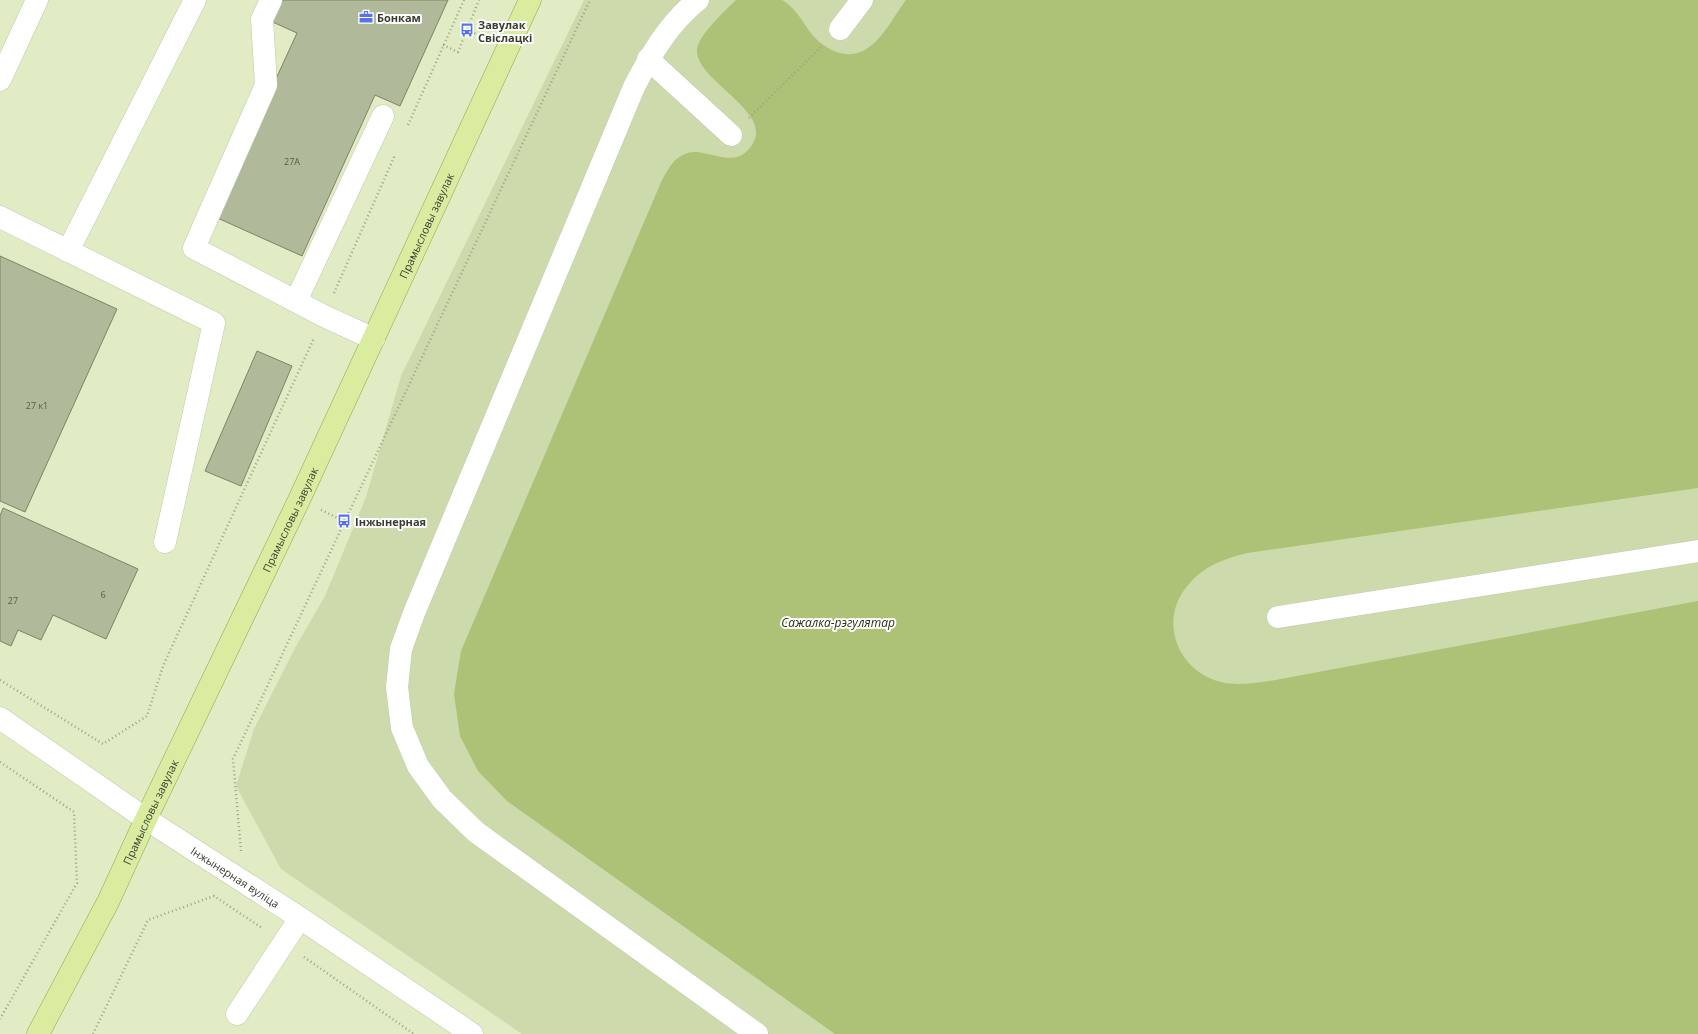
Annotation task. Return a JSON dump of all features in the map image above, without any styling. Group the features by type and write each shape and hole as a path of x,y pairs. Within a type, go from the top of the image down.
{"main road":[{"name":"Прамысловы завулак","path":"38,1034 108,902 374,339 530,0"}],"street":[{"path":"0,80 37,0"},
{"path":"68,251 195,0"},
{"path":"271,0 262,19 266,85 194,248 324,316 374,339"},
{"path":"698,0 686,9 665,33 648,59 631,94 401,649 397,687 402,728 418,766 442,799 476,832 756,1034"},
{"path":"840,29 862,0"},
{"path":"648,59 731,135"},
{"path":"296,301 383,116"},
{"path":"0,217 214,323 165,542"},
{"path":"1278,617 1698,551"},
{"name":"Інжынерная вуліца","path":"0,718 146,819 300,918 472,1034"},
{"path":"237,1014 300,918"}],"path":[{"path":"408,126 464,0"},
{"path":"443,45 458,52 479,0"},
{"path":"241,851 233,758 590,0"},
{"path":"731,135 840,29"},
{"path":"0,680 103,744 147,716 163,666 288,396 398,148"},
{"path":"0,762 74,812 77,883 0,1019"},
{"path":"94,1034 148,920 214,896 414,1034"}],"shaded area":[{"name":"Сажалка-рэгулятар","path":"0,0 1698,0 1698,1034 0,1034"},
{"name":"Сажалка-рэгулятар","path":"584,0 1698,0 1698,1034 522,1034 281,869 236,786 254,729 296,646 325,596 366,497 401,376"}],"water":[{"name":"Сажалка-рэгулятар","path":"736,0 782,0 794,10 815,38 827,48 847,54 858,53 868,48 877,40 906,0 1698,0 1698,488 1247,553 1215,564 1201,572 1189,584 1179,598 1174,613 1173,627 1176,642 1183,655 1193,667 1206,676 1221,682 1245,684 1270,681 1698,601 1698,1034 835,1034 507,801 478,771 460,736 454,694 461,651 662,180 672,163 681,156 697,152 731,158 740,156 753,144 756,135 755,124 739,102 706,71 699,60 697,50 702,37 707,30"}],"building":[{"path":"275,0 448,0 400,106 375,95 302,256 213,216 297,33 266,19"},
{"path":"0,256 117,309 25,512 0,501"},
{"path":"257,351 292,366 241,486 205,471"},
{"path":"3,508 138,569 106,639 53,615 41,640 18,630 11,646 0,641 0,516"}],"place":[{"name":"Бонкам","path":"366,17"},
{"name":"Завулак Свіслацкі","path":"467,30"},
{"name":"Інжынерная","path":"344,521"}]}
